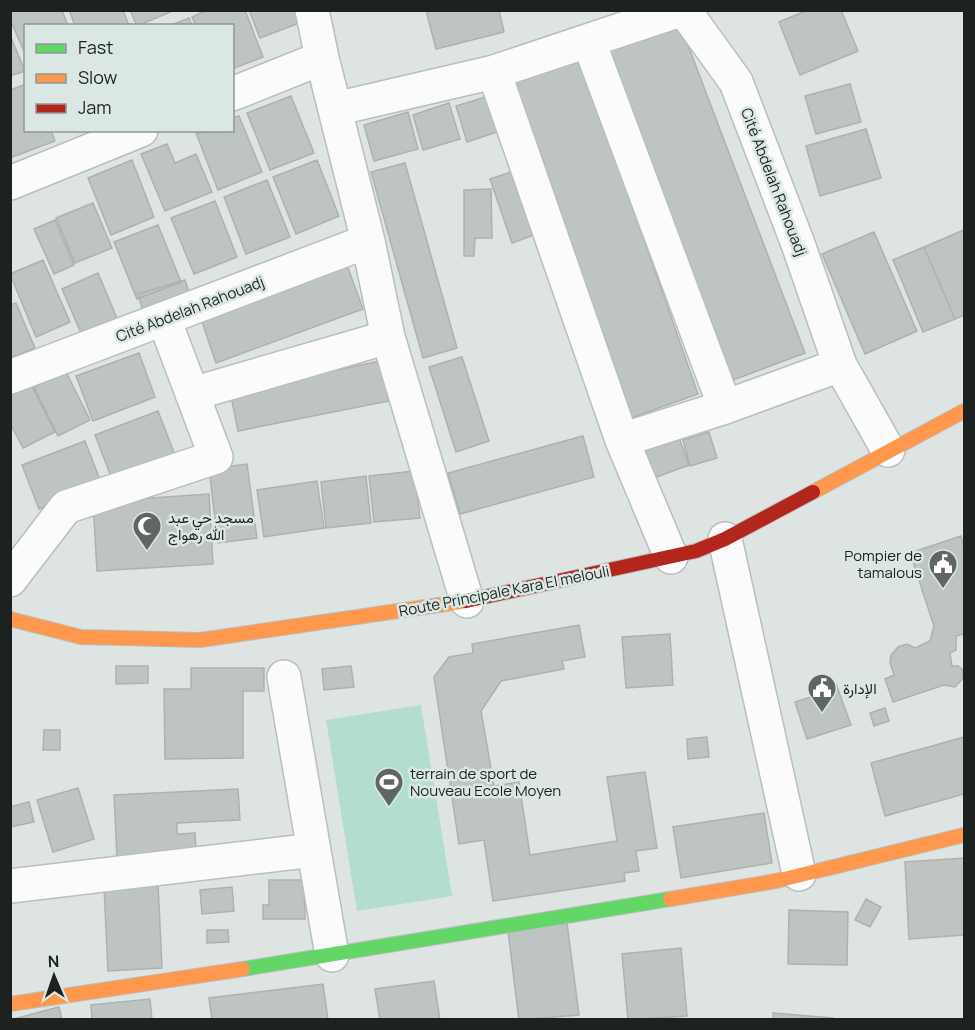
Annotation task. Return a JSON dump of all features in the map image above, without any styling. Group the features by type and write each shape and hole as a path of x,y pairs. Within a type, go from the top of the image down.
{"main road":[{"name":"Route Principale Kara El melouli","path":"10,619 81,637 200,640 467,601 671,556 725,540 888,450 961,420"},
{"path":"10,1004 332,955 776,881 964,835"}],"street":[{"path":"312,10 334,109 368,241 388,337 467,601"},
{"name":"Cité Abdelah Rahouadj","path":"334,109 494,72 682,10 736,82 798,244 840,365 888,450"},
{"path":"589,42 725,407"},
{"path":"234,93 322,58"},
{"path":"494,72 622,440 671,556"},
{"path":"10,183 136,132"},
{"name":"Cité Abdelah Rahouadj","path":"10,376 164,320 368,241"},
{"path":"10,580 66,507 216,457 164,320"},
{"path":"192,394 388,337"},
{"path":"622,440 725,407 840,365"},
{"path":"725,540 799,874"},
{"path":"284,677 332,955"},
{"path":"10,886 314,850"}],"green space":[{"name":"terrain de sport de Nouveau Ecole Moyen","path":"421,705 452,896 357,911 326,720"}],"building":[{"path":"10,10 62,10 67,24 24,24 24,51 10,19"},
{"path":"69,10 123,10 128,24 74,24"},
{"path":"130,10 175,10 142,24 136,24"},
{"path":"207,10 245,10 263,57 234,68 234,24 195,24 192,17"},
{"path":"249,10 303,10 307,20 260,38"},
{"path":"426,10 499,10 504,32 436,49"},
{"path":"808,10 841,10 858,51 800,75 779,22"},
{"path":"189,18 191,24 174,24"},
{"path":"678,19 805,353 733,380 606,46"},
{"path":"10,35 24,71 10,76"},
{"path":"580,57 698,394 631,418 513,81"},
{"path":"850,84 861,122 816,134 805,96"},
{"path":"24,85 24,132 52,132 55,141 10,158 10,90"},
{"path":"492,95 503,130 467,142 456,106"},
{"path":"291,96 314,153 270,170 247,113"},
{"path":"449,103 460,139 423,150 413,115"},
{"path":"408,112 418,149 374,161 364,125"},
{"path":"239,116 262,172 218,190 196,133 234,132 234,117"},
{"path":"866,129 881,178 820,196 806,146"},
{"path":"167,144 175,163 196,154 212,192 165,211 141,154"},
{"path":"132,160 154,217 111,235 88,178"},
{"path":"317,160 339,216 296,234 273,177"},
{"path":"405,163 457,348 423,358 371,172"},
{"path":"520,169 542,232 512,243 490,179"},
{"path":"267,180 290,237 246,254 224,197"},
{"path":"491,189 492,238 475,238 474,256 464,256 464,190"},
{"path":"215,201 237,257 194,274 171,218"},
{"path":"93,203 112,248 75,263 56,218"},
{"path":"55,220 74,265 54,274 34,229"},
{"path":"158,225 181,282 137,299 114,242"},
{"path":"964,230 964,315 955,319 924,247"},
{"path":"874,232 917,331 865,354 822,254"},
{"path":"924,247 955,319 923,332 893,260"},
{"path":"43,260 70,322 36,337 10,274"},
{"path":"347,265 363,309 216,363 201,319"},
{"path":"98,273 117,318 81,333 62,289"},
{"path":"185,280 193,305 145,319 138,294"},
{"path":"16,303 35,348 10,358 10,305"},
{"path":"139,353 155,397 93,421 76,376"},
{"path":"462,357 489,441 456,452 429,367"},
{"path":"381,361 389,401 238,431 230,391"},
{"path":"66,372 90,420 58,436 34,387"},
{"path":"31,384 55,432 23,448 10,423 10,394"},
{"path":"158,411 175,455 112,479 95,435"},
{"path":"677,432 689,465 654,478 642,445"},
{"path":"709,432 717,458 690,466 683,440"},
{"path":"583,436 594,477 460,514 448,473"},
{"path":"85,441 102,485 39,509 22,465"},
{"path":"247,464 257,538 218,543 209,469"},
{"path":"414,471 420,518 374,522 369,476"},
{"path":"366,476 371,523 326,528 321,482"},
{"path":"317,481 324,528 264,537 257,490"},
{"path":"209,494 213,564 97,571 93,502"},
{"name":"Pompier de tamalous","path":"961,536 964,548 964,634 956,636 956,650 950,653 952,666 958,666 963,670 963,678 955,687 944,685 893,702 885,679 894,675 890,662 891,655 898,647 907,644 915,648 930,641 934,626 910,553"},
{"path":"579,625 585,657 562,661 564,669 501,681 481,711 494,786 519,782 530,855 617,841 607,777 645,772 657,848 636,851 639,871 624,873 625,881 493,901 484,840 459,844 434,677 449,657 473,653 472,644"},
{"path":"670,634 673,685 626,688 622,637"},
{"path":"116,666 148,666 148,683 116,684"},
{"path":"351,666 354,687 324,690 322,669"},
{"path":"191,668 264,668 264,691 243,691 243,758 165,759 164,689 191,689"},
{"name":"الإدارة","path":"836,684 851,725 807,739 795,702 814,696 814,690"},
{"path":"885,708 889,721 874,726 870,713"},
{"path":"44,730 60,730 60,750 43,750"},
{"path":"707,737 709,757 688,759 687,739"},
{"path":"964,737 964,794 885,816 871,763"},
{"path":"78,788 94,839 53,852 37,800"},
{"path":"238,789 240,820 177,823 177,834 195,833 196,854 117,858 114,795"},
{"path":"29,802 34,822 10,827 10,807"},
{"path":"764,813 772,863 681,878 673,827"},
{"path":"964,858 964,935 909,939 905,862"},
{"path":"269,880 304,880 305,919 263,919 263,905 269,905"},
{"path":"158,884 162,968 108,971 104,887"},
{"path":"232,887 234,911 202,914 200,890"},
{"path":"866,899 881,907 870,927 855,920"},
{"path":"789,910 848,912 847,965 788,964"},
{"path":"567,923 579,1015 519,1020 508,931"},
{"path":"207,930 228,930 229,942 207,943"},
{"path":"681,948 687,1016 628,1020 622,954"},
{"path":"434,981 440,1020 380,1020 375,989"},
{"path":"323,984 328,1020 212,1020 209,998"},
{"path":"150,999 152,1020 92,1020 91,1005"},
{"path":"59,1007 62,1020 10,1020"},
{"path":"773,1013 833,1018 833,1020 773,1020"}],"traffic: fast":[{"path":"243,969 670,899"}],"traffic: slow":[{"path":"813,492 964,411"},
{"path":"10,619 81,637 200,640 466,601"},
{"path":"670,899 776,881 964,835"},
{"path":"10,1004 243,969"}],"traffic: jam":[{"path":"466,601 696,551 725,539 813,492"}],"place":[{"name":"مسجد حي عبد الله رهواج","path":"147,552"},
{"name":"Pompier de tamalous","path":"943,590"},
{"name":"الإدارة","path":"822,714"},
{"name":"terrain de sport de Nouveau Ecole Moyen","path":"389,808"}]}
